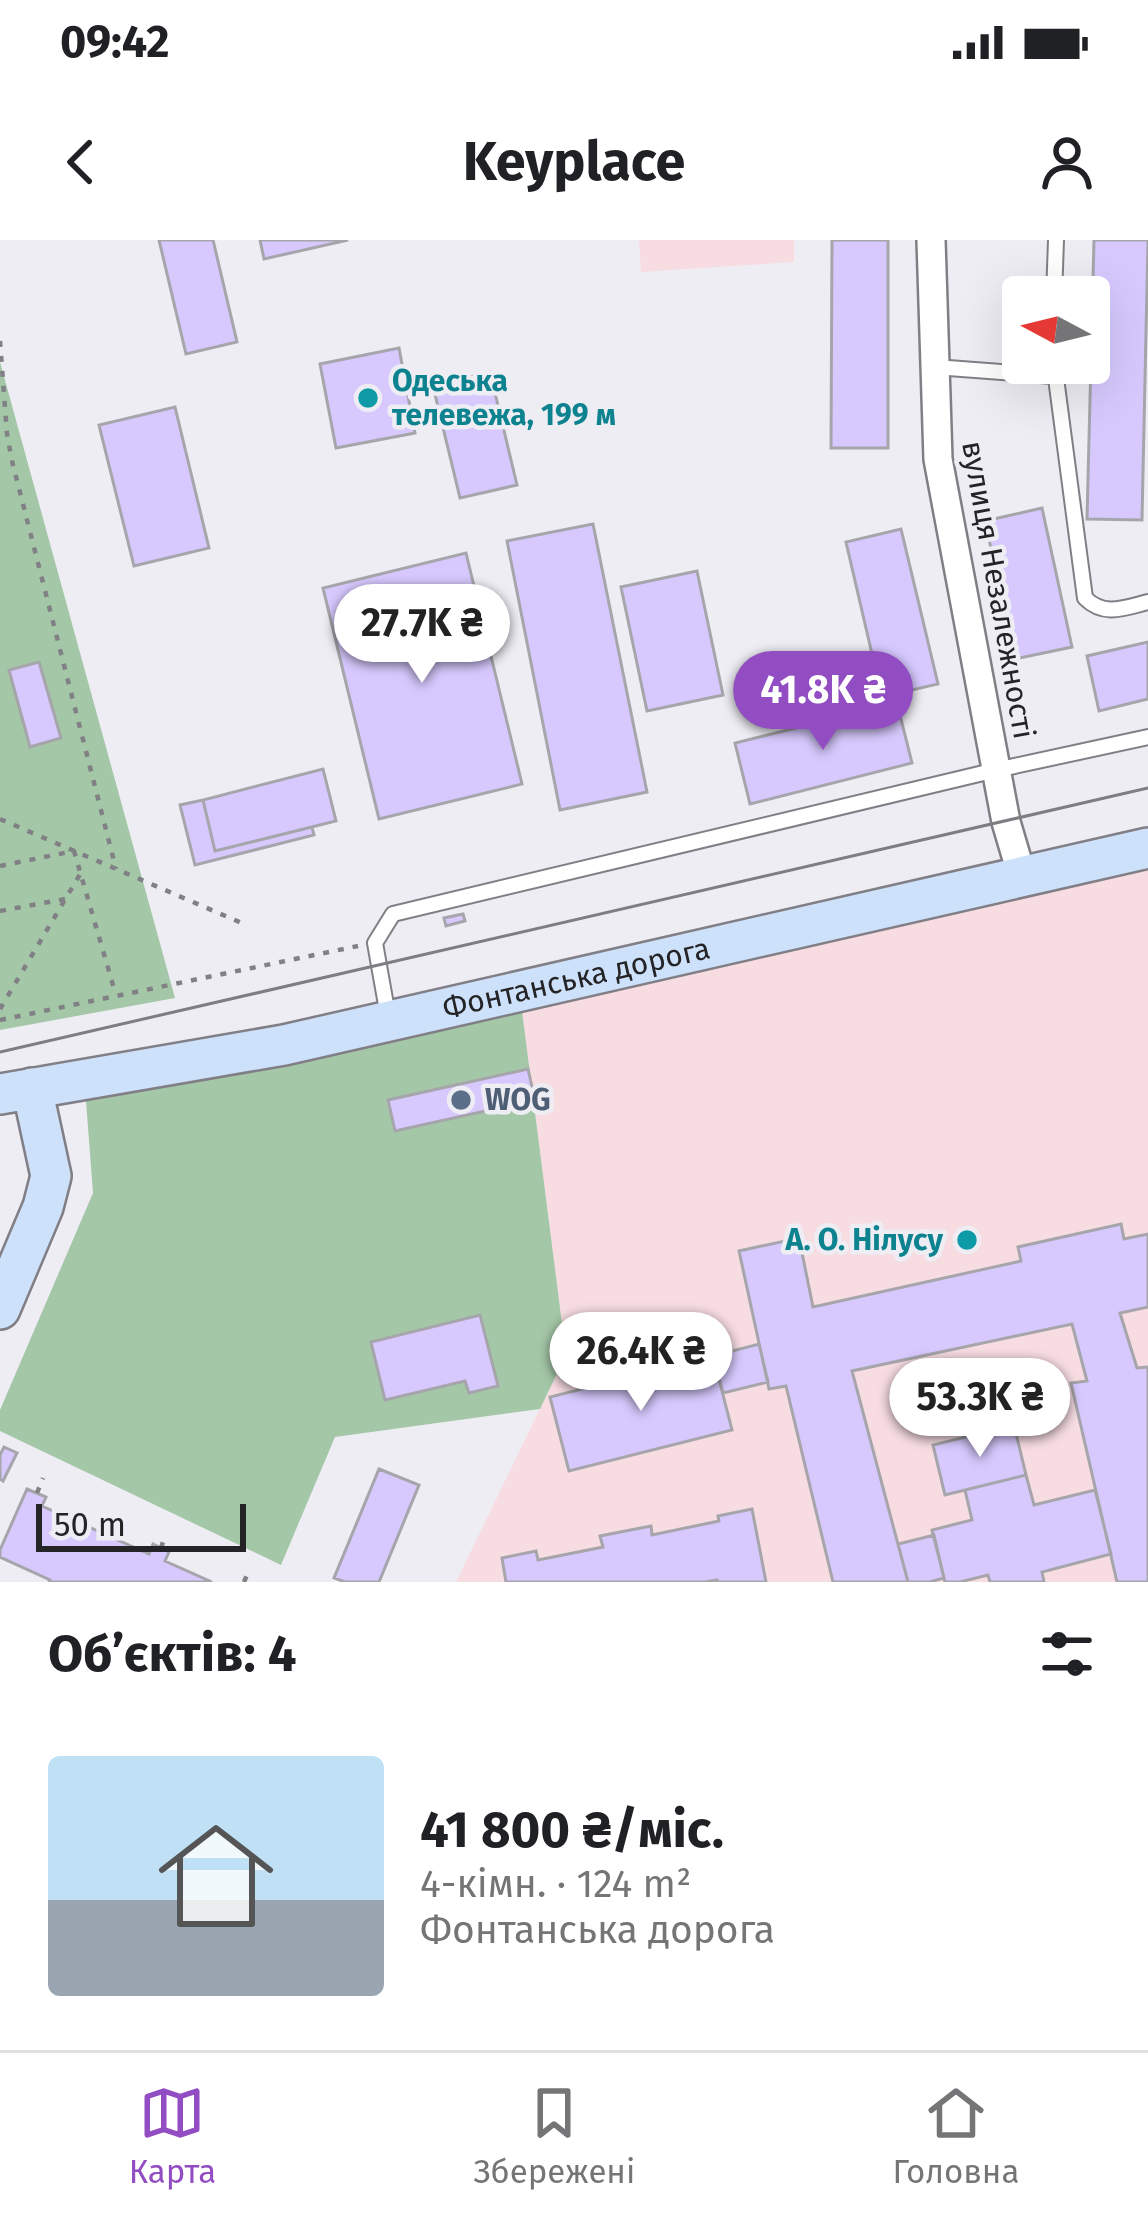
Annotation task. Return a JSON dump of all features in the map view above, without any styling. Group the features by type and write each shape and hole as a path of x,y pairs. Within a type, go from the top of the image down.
{"main road":[{"name":"Фонтанська дорога","path":"16,1091 284,1046 1148,848"},
{"path":"0,1310 51,1176 16,1091"}],"street":[{"name":"вулиця Незалежності","path":"931,240 938,459 1006,822 1022,876"}],"lane":[{"path":"1055,276 1056,240"},
{"path":"935,367 1002,369"},
{"path":"1056,384 1085,598 1096,608 1114,610 1148,602"},
{"path":"388,1022 375,943 393,914 1148,737"}],"path":[{"path":"0,341 3,432 116,869"},
{"path":"0,466 12,460"},
{"path":"0,819 244,924"},
{"path":"0,866 74,851"},
{"path":"74,851 116,994"},
{"path":"0,1009 82,871"},
{"path":"0,911 68,898"},
{"path":"0,1020 375,943"},
{"path":"37,1493 43,1478"},
{"path":"161,1548 165,1536"}],"shaded area":[{"path":"639,240 794,240 794,262 641,272"},
{"path":"1148,854 1148,1582 456,1582 566,1355 520,995"}],"green space":[{"path":"0,362 175,998 0,1030"},
{"path":"520,995 566,1355 540,1409 335,1437 281,1565 0,1431 0,1410 93,1193 85,1088"}],"building":[{"path":"159,240 213,240 237,342 186,354"},
{"path":"260,240 348,240 264,259"},
{"path":"832,240 888,240 888,448 831,448"},
{"path":"1094,240 1148,240 1142,520 1087,519 1090,384 1110,384 1110,276 1093,276"},
{"name":"Одеська телевежа, 199 м","path":"399,348 415,433 336,448 320,364"},
{"path":"490,372 517,485 460,498 433,386"},
{"path":"175,407 209,548 134,566 99,425"},
{"path":"1042,508 1072,647 1015,659 985,521"},
{"path":"593,524 647,792 560,810 507,541"},
{"path":"901,529 938,684 882,697 846,542"},
{"path":"466,553 522,784 379,819 323,588"},
{"path":"697,571 723,695 647,711 621,587"},
{"path":"1148,642 1148,699 1099,711 1087,656"},
{"path":"39,662 61,738 30,747 9,670"},
{"path":"897,703 912,763 750,804 735,743"},
{"path":"323,769 336,821 215,851 203,800"},
{"path":"203,800 215,851 312,827 314,835 195,865 180,805"},
{"path":"463,914 465,921 446,926 444,918"},
{"name":"WOG","path":"528,1069 535,1100 395,1131 388,1100"},
{"path":"1121,1224 1124,1239 1148,1234 1148,1307 1120,1313 1137,1368 1148,1367 1148,1582 1117,1582 1071,1383 1087,1381 1072,1324 852,1371 908,1582 833,1582 786,1386 769,1389 739,1251 799,1238 813,1307 1021,1261 1018,1247"},
{"path":"480,1315 498,1386 469,1393 465,1381 385,1400 371,1342"},
{"path":"759,1344 768,1382 723,1393 713,1356"},
{"path":"713,1356 732,1430 569,1471 550,1397"},
{"path":"1014,1425 1026,1475 945,1495 933,1445"},
{"path":"4,1447 17,1453 3,1481 0,1455"},
{"path":"379,1469 419,1485 379,1582 345,1582 334,1578"},
{"path":"1026,1475 1034,1505 1095,1490 1111,1554 1042,1572 1044,1582 990,1582 988,1575 945,1582 932,1530 972,1520 965,1490"},
{"path":"27,1489 46,1497 42,1506 149,1554 153,1544 169,1552 165,1561 212,1582 49,1582 0,1557"},
{"path":"752,1509 766,1582 506,1582 502,1558 536,1551 538,1560 603,1547 600,1536 651,1526 652,1535"},
{"path":"934,1535 944,1578 908,1582 898,1544"}],"tram line":[{"path":"0,1052 1148,788"}],"place":[{"name":"Одеська телевежа, 199 м","path":"368,398"},
{"name":"WOG","path":"461,1100"},
{"name":"А. О. Нілусу","path":"967,1240"}]}
